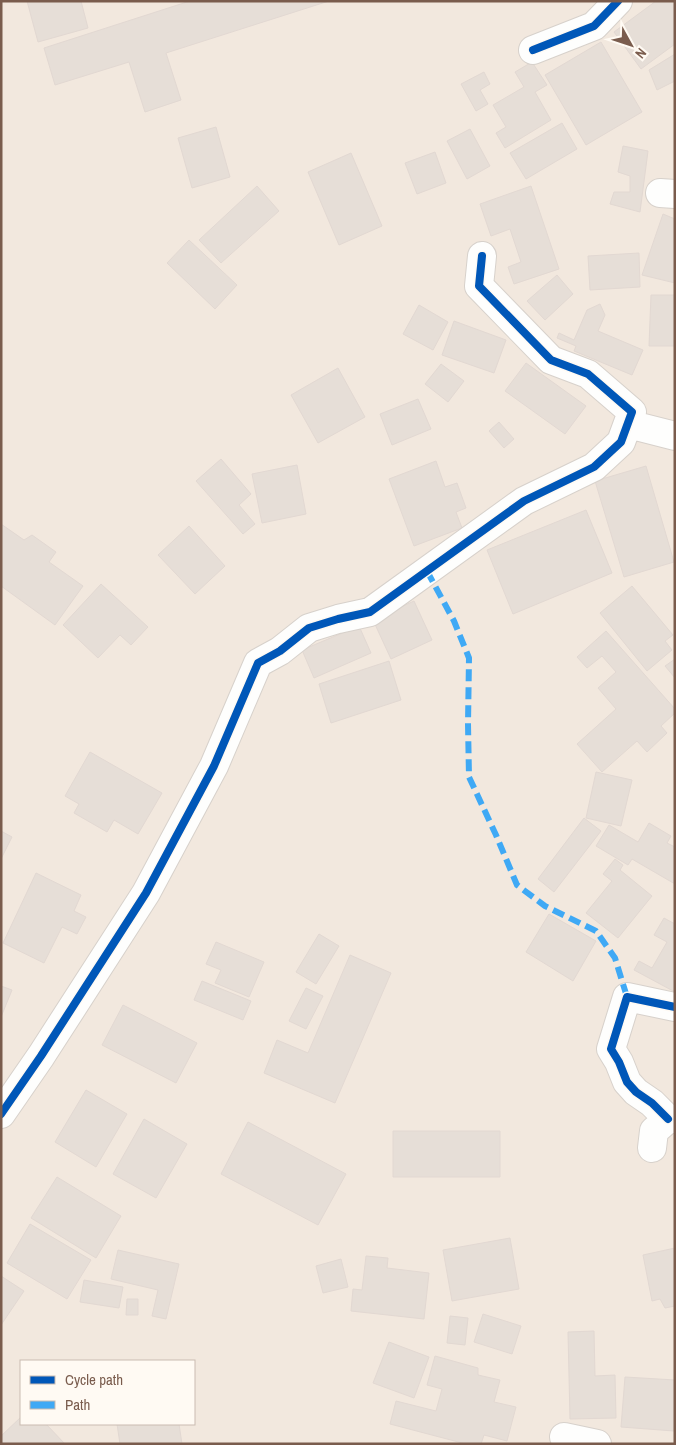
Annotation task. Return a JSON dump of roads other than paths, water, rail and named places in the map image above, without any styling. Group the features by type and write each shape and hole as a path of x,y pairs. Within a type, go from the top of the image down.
{"street":[{"path":"533,50 594,26 618,1"},
{"path":"1,1114 41,1056 146,893 214,766 258,664 280,651 309,628 370,612 524,502 594,467 620,442 632,412 588,374 551,360 479,286 482,256"},
{"path":"628,424 675,436"},
{"path":"652,1148 654,1131 671,1119 636,1092 627,1082 619,1062 611,1049 627,997 675,1007"},
{"path":"564,1437 597,1444"}]}
